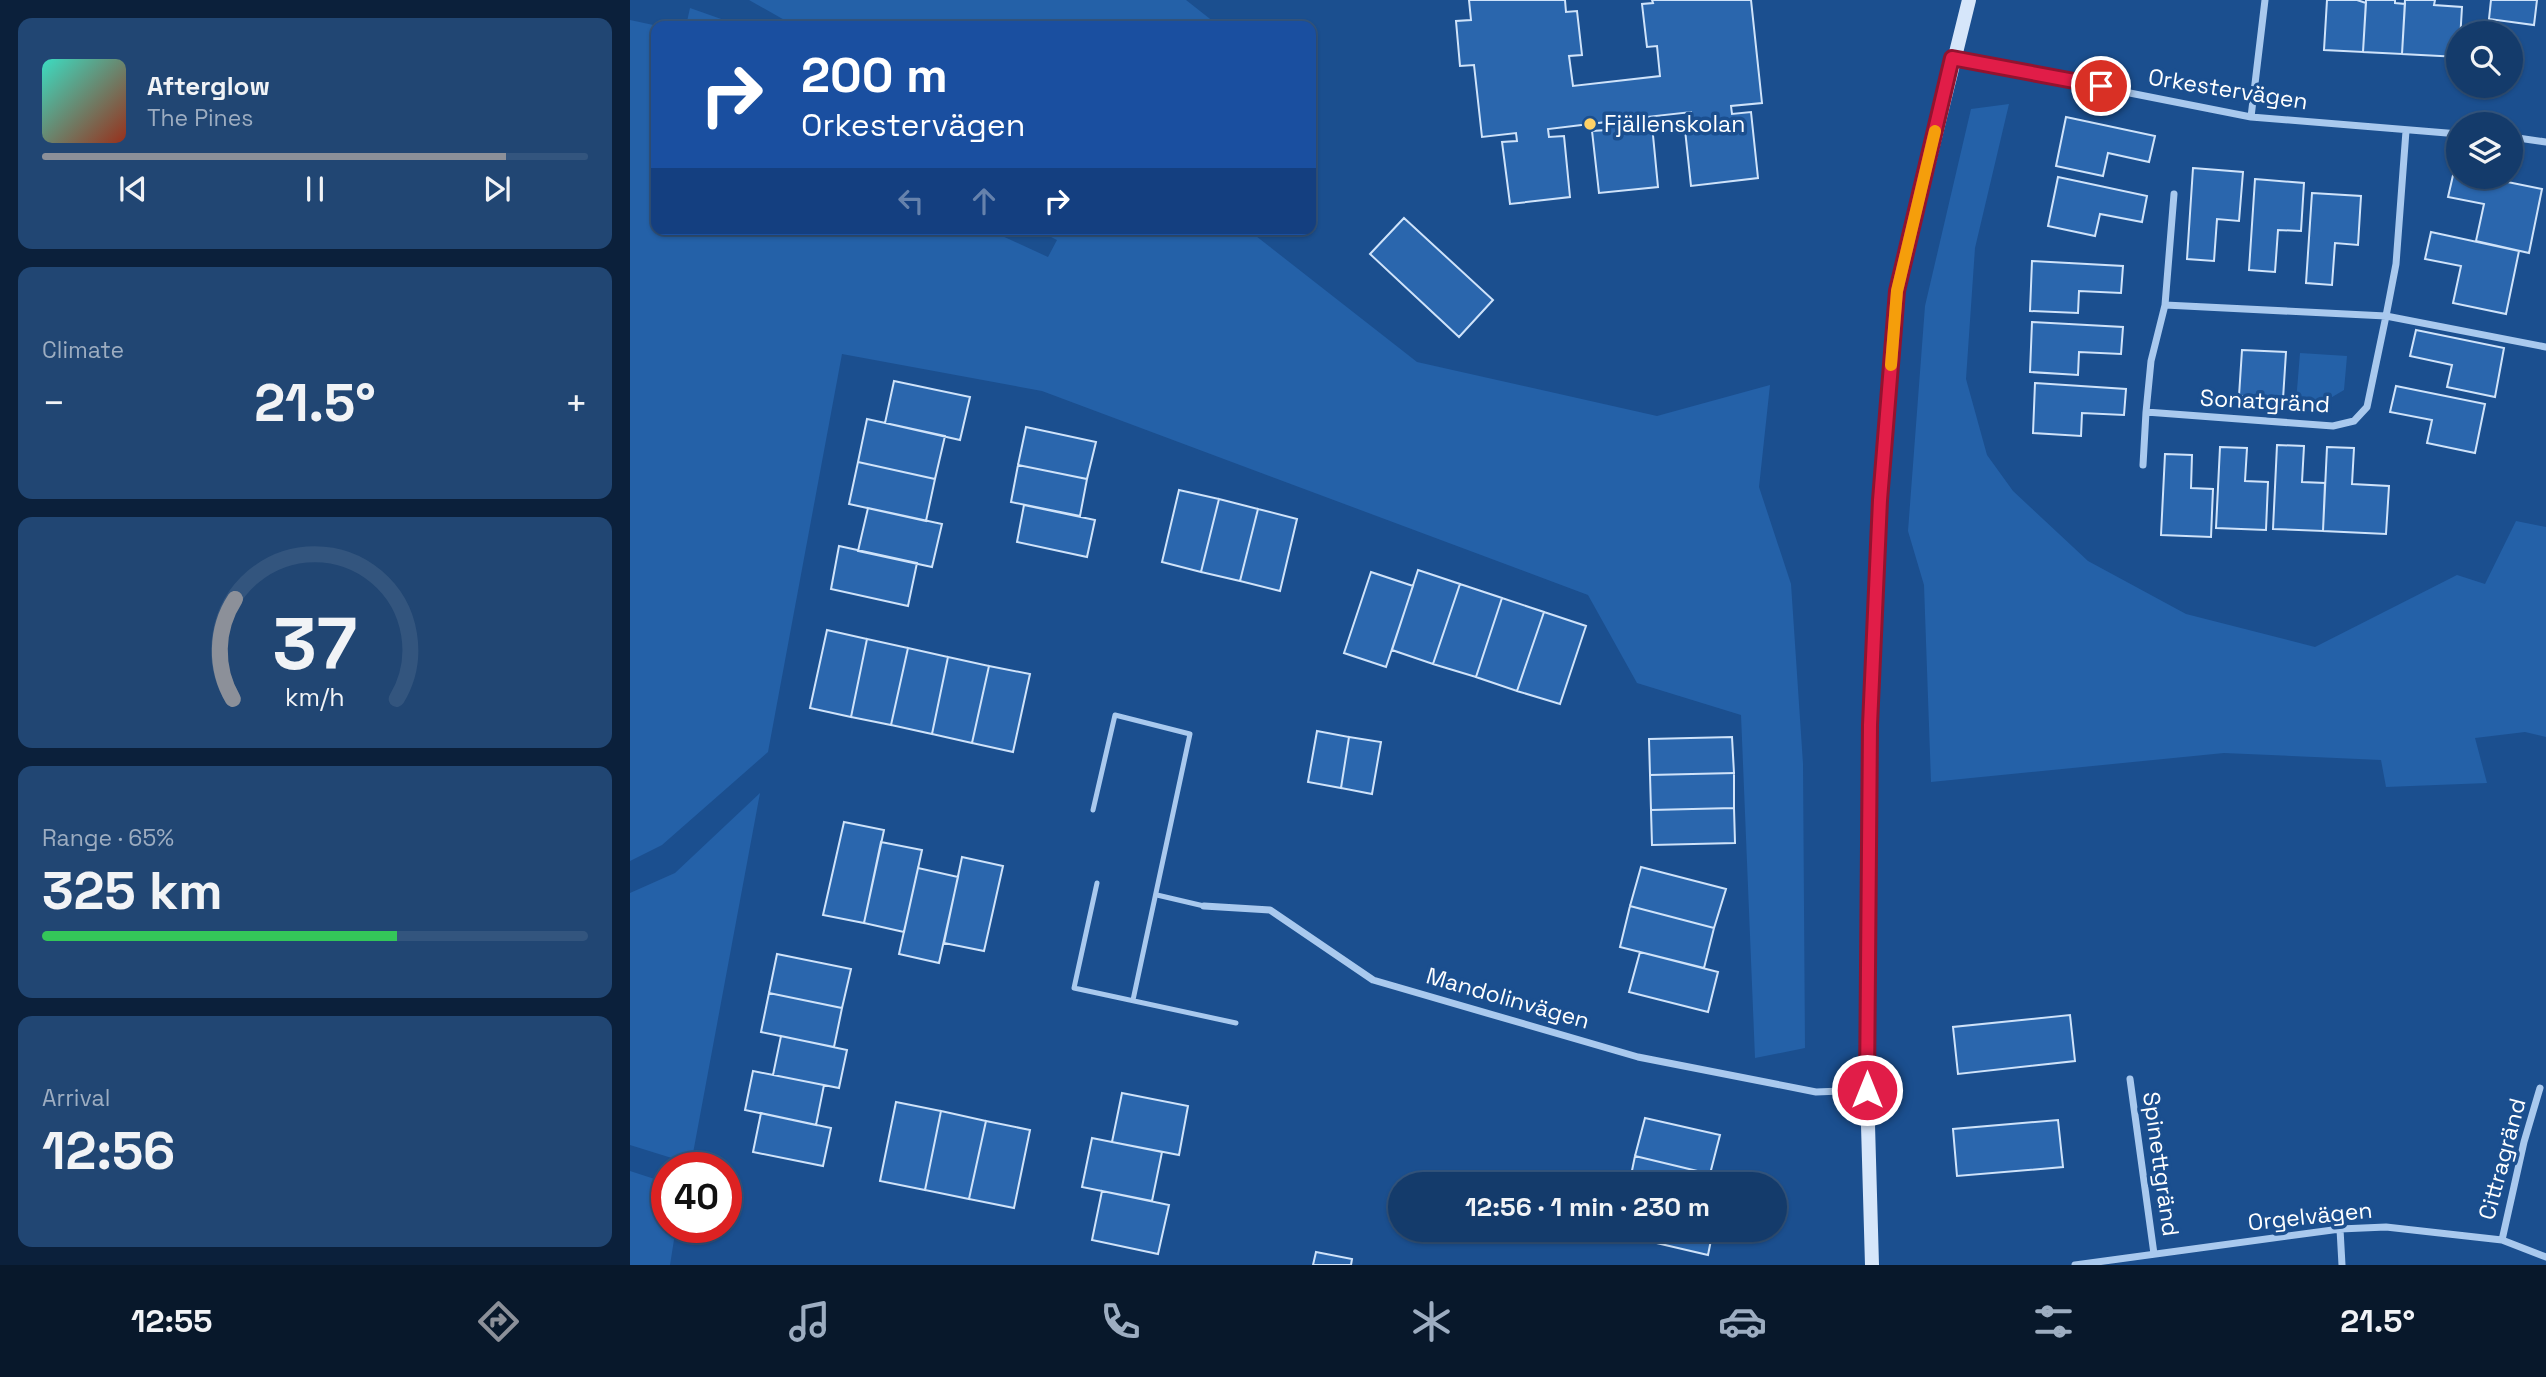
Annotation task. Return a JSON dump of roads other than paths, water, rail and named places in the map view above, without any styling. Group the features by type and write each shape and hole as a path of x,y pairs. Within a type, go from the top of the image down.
{"street":[{"path":"1872,1265 1867,1090 1870,725 1880,500 1897,291 1952,58 1969,0"},
{"path":"2250,117 2265,0"},
{"name":"Orkestervägen","path":"1952,58 2250,117 2446,133"},
{"name":"Sonatgränd","path":"2146,412 2333,426 2354,421 2367,407 2396,264 2406,131"},
{"path":"2523,139 2546,142"},
{"path":"2143,465 2151,360 2165,305 2174,194"},
{"path":"2165,305 2386,316 2546,348"},
{"name":"Mandolinvägen","path":"1204,906 1270,910 1373,980 1638,1057 1816,1092 1867,1090"},
{"name":"Spinettgränd","path":"2130,1079 2154,1254"},
{"name":"Cittragränd","path":"2501,1240 2540,1088"},
{"name":"Orgelvägen","path":"2075,1265 2340,1228 2386,1227 2501,1240 2546,1257"},
{"path":"2340,1228 2342,1265"}],"lane":[{"path":"1093,810 1115,715 1190,734 1133,1000"},
{"path":"1097,883 1074,988 1236,1023"},
{"name":"Mandolinvägen","path":"1157,895 1204,906"}],"place":[{"name":"Fjällenskolan","path":"1590,124"}]}
